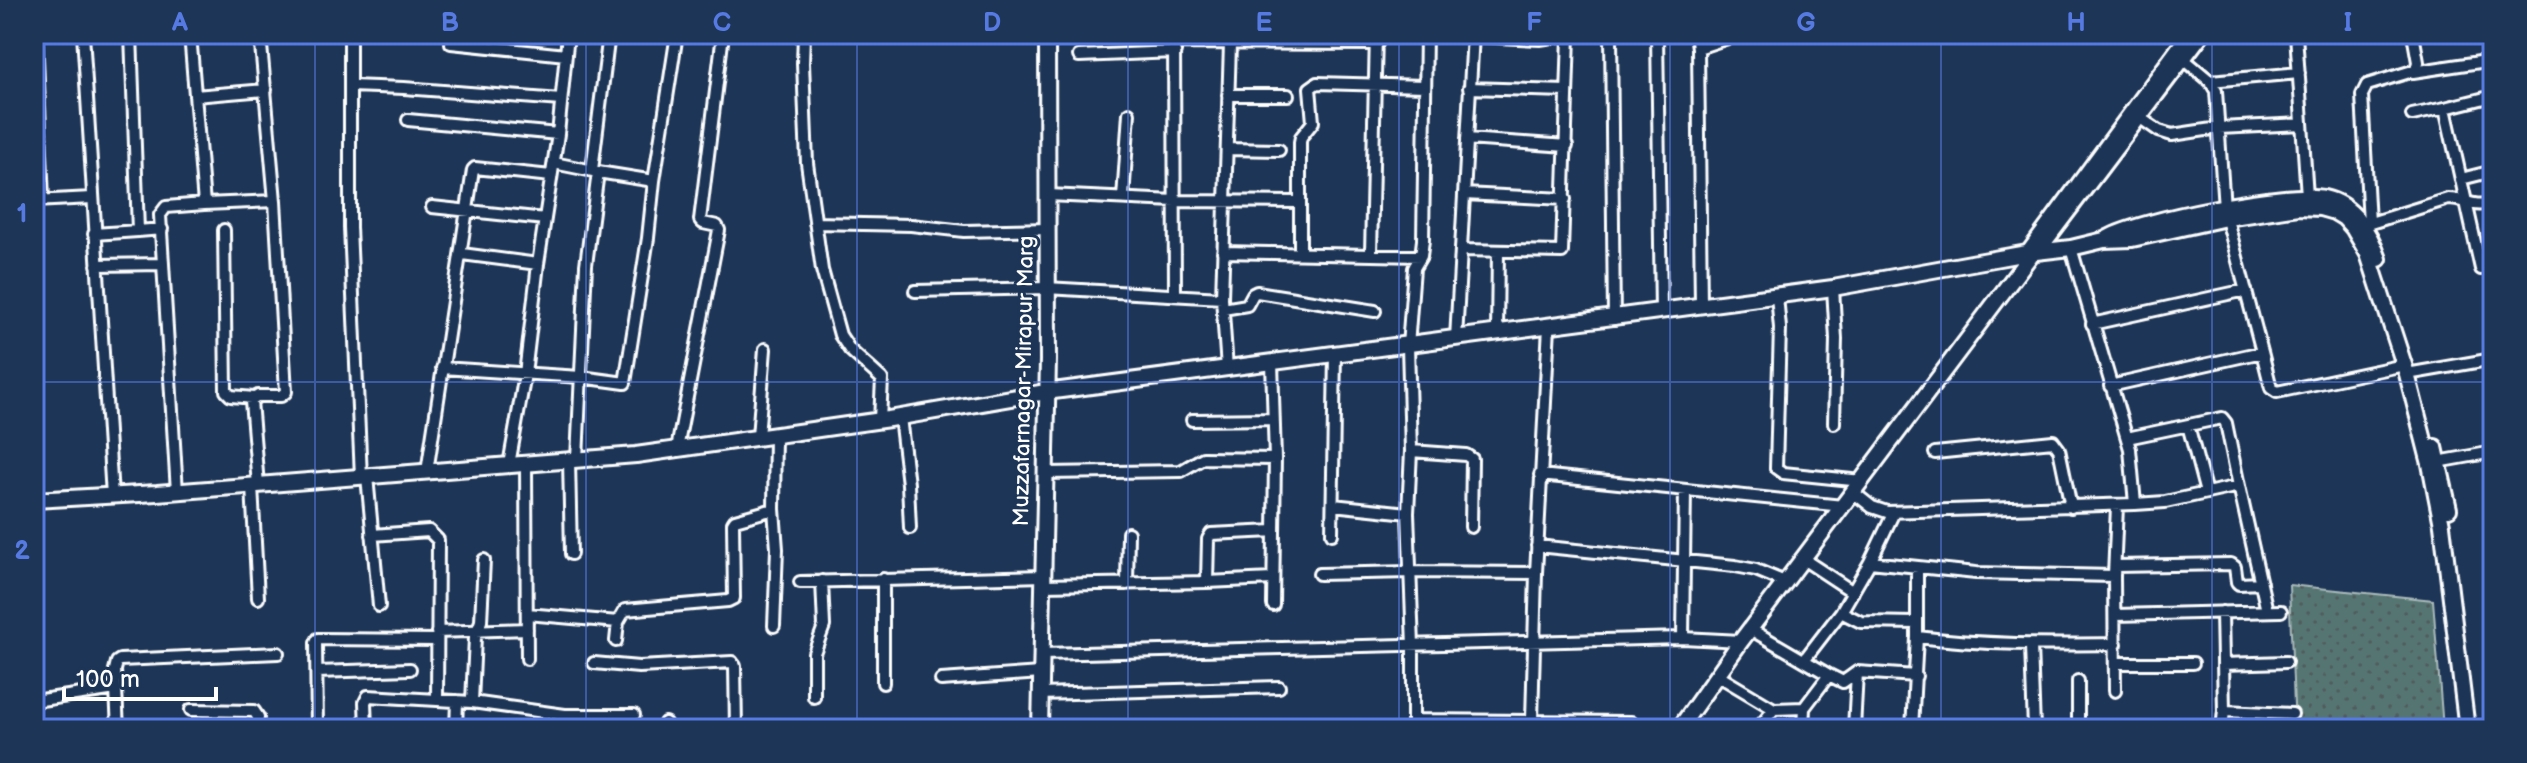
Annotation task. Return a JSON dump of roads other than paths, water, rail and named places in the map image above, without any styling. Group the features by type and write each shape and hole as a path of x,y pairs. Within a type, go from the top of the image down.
{"main road":[{"name":"Muzzafarnagar-Mirapur Marg","path":"1040,729 1046,473 1047,34"},
{"path":"2225,213 2288,197 2324,198 2338,204 2362,225 2374,246 2388,282 2451,524 2477,729"},
{"path":"34,500 255,486 677,449 900,417 1046,392 1833,288 2071,248 2104,240 2135,226 2225,213 2320,208 2362,225"},
{"path":"1679,729 1785,582 2033,252"},
{"path":"2434,463 2467,729"}],"street":[{"path":"36,34 38,200 92,198"},
{"path":"83,34 112,496"},
{"path":"131,34 138,231"},
{"path":"204,204 190,35 248,34"},
{"path":"224,230 226,391 231,396 279,397 286,392 275,201 260,34"},
{"path":"350,34 350,227 364,477 379,606"},
{"path":"509,465 525,374 558,134 568,34"},
{"path":"571,554 573,460 581,377 586,265 609,34"},
{"path":"442,368 626,382 677,34"},
{"path":"677,449 719,230 717,226 700,220 723,34"},
{"path":"804,34 807,163 822,270 840,335 850,350 882,379 880,420"},
{"path":"1426,34 1421,256 1414,268 1408,346 1413,724 1516,724 1532,720 1550,724 1631,722"},
{"path":"1456,339 1473,35 1571,34 1562,252 1462,250"},
{"path":"1611,34 1614,319"},
{"path":"1657,34 1661,312"},
{"path":"1696,34 1701,306"},
{"path":"1698,48 1740,34"},
{"path":"2180,55 2188,34"},
{"path":"2033,252 2180,55 2203,34"},
{"path":"2411,72 2419,66 2413,34"},
{"path":"2297,35 2307,196"},
{"path":"1079,56 1174,43 1376,39 1371,253"},
{"path":"451,43 566,55"},
{"path":"1174,43 1175,295"},
{"path":"1227,369 1223,252 1230,44"},
{"path":"2180,55 2210,81 2216,91 2225,213 2274,392 2493,359"},
{"path":"2493,60 2411,72 2367,85 2362,95 2362,225 2448,199 2476,206 2493,203"},
{"path":"2210,81 2299,73"},
{"path":"1300,252 1300,142 1313,122 1310,88 1317,83 1425,86"},
{"path":"350,86 561,100"},
{"path":"1469,88 1567,91"},
{"path":"195,96 266,90"},
{"path":"1228,95 1288,95"},
{"path":"2412,115 2493,96"},
{"path":"2445,108 2481,269"},
{"path":"1123,198 1129,113"},
{"path":"2135,114 2159,131 2172,135 2219,128 2302,124"},
{"path":"408,120 558,134"},
{"path":"1467,139 1567,146"},
{"path":"1227,149 1279,150"},
{"path":"554,163 654,181"},
{"path":"427,472 474,168 551,176"},
{"path":"2461,179 2493,171"},
{"path":"1464,194 1565,199"},
{"path":"1048,195 1175,201 1299,202"},
{"path":"177,492 160,215 163,209 204,204 275,201"},
{"path":"432,207 545,219"},
{"path":"815,223 911,225 964,231 1048,229"},
{"path":"94,234 162,229"},
{"path":"2071,248 2127,438 2135,504"},
{"path":"1497,334 1498,251"},
{"path":"1223,252 1421,256"},
{"path":"462,254 538,264"},
{"path":"97,265 163,264"},
{"path":"915,291 1046,288 1175,295 1247,305 1257,292 1375,311"},
{"path":"1833,288 1836,339 1834,423"},
{"path":"2092,324 2246,290"},
{"path":"1777,296 1780,328 1776,468 1783,473 1857,486 1872,507 1894,512 2117,506 2165,502 2239,486"},
{"path":"1532,720 1540,475 1549,326"},
{"path":"758,437 765,349"},
{"path":"2110,386 2262,352"},
{"path":"1332,534 1335,353"},
{"path":"1272,363 1275,459 1273,605"},
{"path":"254,398 251,410 258,598"},
{"path":"900,417 910,528"},
{"path":"2127,438 2218,417 2224,419 2267,611"},
{"path":"1192,420 1273,419"},
{"path":"2188,425 2206,493"},
{"path":"774,626 777,549 775,435"},
{"path":"1935,453 2053,441 2059,449 2071,507"},
{"path":"1411,451 1466,455 1472,459 1471,527"},
{"path":"2434,463 2493,452"},
{"path":"1046,473 1181,471 1203,458 1275,459"},
{"path":"526,464 527,659"},
{"path":"1540,475 1843,506"},
{"path":"1683,638 1685,490"},
{"path":"1333,505 1408,513"},
{"path":"2115,691 2117,506"},
{"path":"616,641 618,622 622,612 629,608 731,600 735,596 733,521 774,509"},
{"path":"1804,660 1841,612 1894,512"},
{"path":"372,535 429,531 439,543 437,700"},
{"path":"1207,582 1208,539 1211,534 1274,531"},
{"path":"1127,584 1128,533"},
{"path":"1537,546 1745,568 1785,582"},
{"path":"1803,559 1853,592"},
{"path":"472,702 475,637 481,621 484,560"},
{"path":"1870,562 1976,573 2114,571 2231,564 2235,567 2239,584 2261,583"},
{"path":"1912,729 1917,567"},
{"path":"1319,574 1536,573"},
{"path":"800,582 883,579 1127,584 1273,579"},
{"path":"883,579 883,683"},
{"path":"814,697 814,653 824,626 822,581"},
{"path":"2115,615 2281,611"},
{"path":"1841,612 1861,622 1916,623"},
{"path":"2222,612 2222,729"},
{"path":"527,614 618,622"},
{"path":"317,729 316,643 321,638 437,636 478,629 527,629"},
{"path":"1042,654 1746,635 1804,660 1843,682 1857,672 1916,676"},
{"path":"1917,637 2031,646 2116,644"},
{"path":"2031,646 2034,729"},
{"path":"118,729 115,665 120,660 278,653"},
{"path":"594,663 639,667 732,662 735,666 736,729"},
{"path":"2223,664 2286,662"},
{"path":"2116,663 2193,663"},
{"path":"317,672 410,669"},
{"path":"1854,729 1857,672"},
{"path":"941,680 1041,673"},
{"path":"1717,675 1774,709 1804,708"},
{"path":"1803,729 1804,708 1829,675"},
{"path":"2078,681 2078,729"},
{"path":"1039,694 1279,687"},
{"path":"34,701 116,689"},
{"path":"366,729 365,702 368,696 472,702 565,715 634,715"},
{"path":"456,729 457,701"},
{"path":"1758,729 1774,709"},
{"path":"191,710 254,711 258,717 257,729"},
{"path":"2224,711 2292,714"},
{"path":"564,729 565,715"},
{"path":"1966,729 1994,729"}]}
